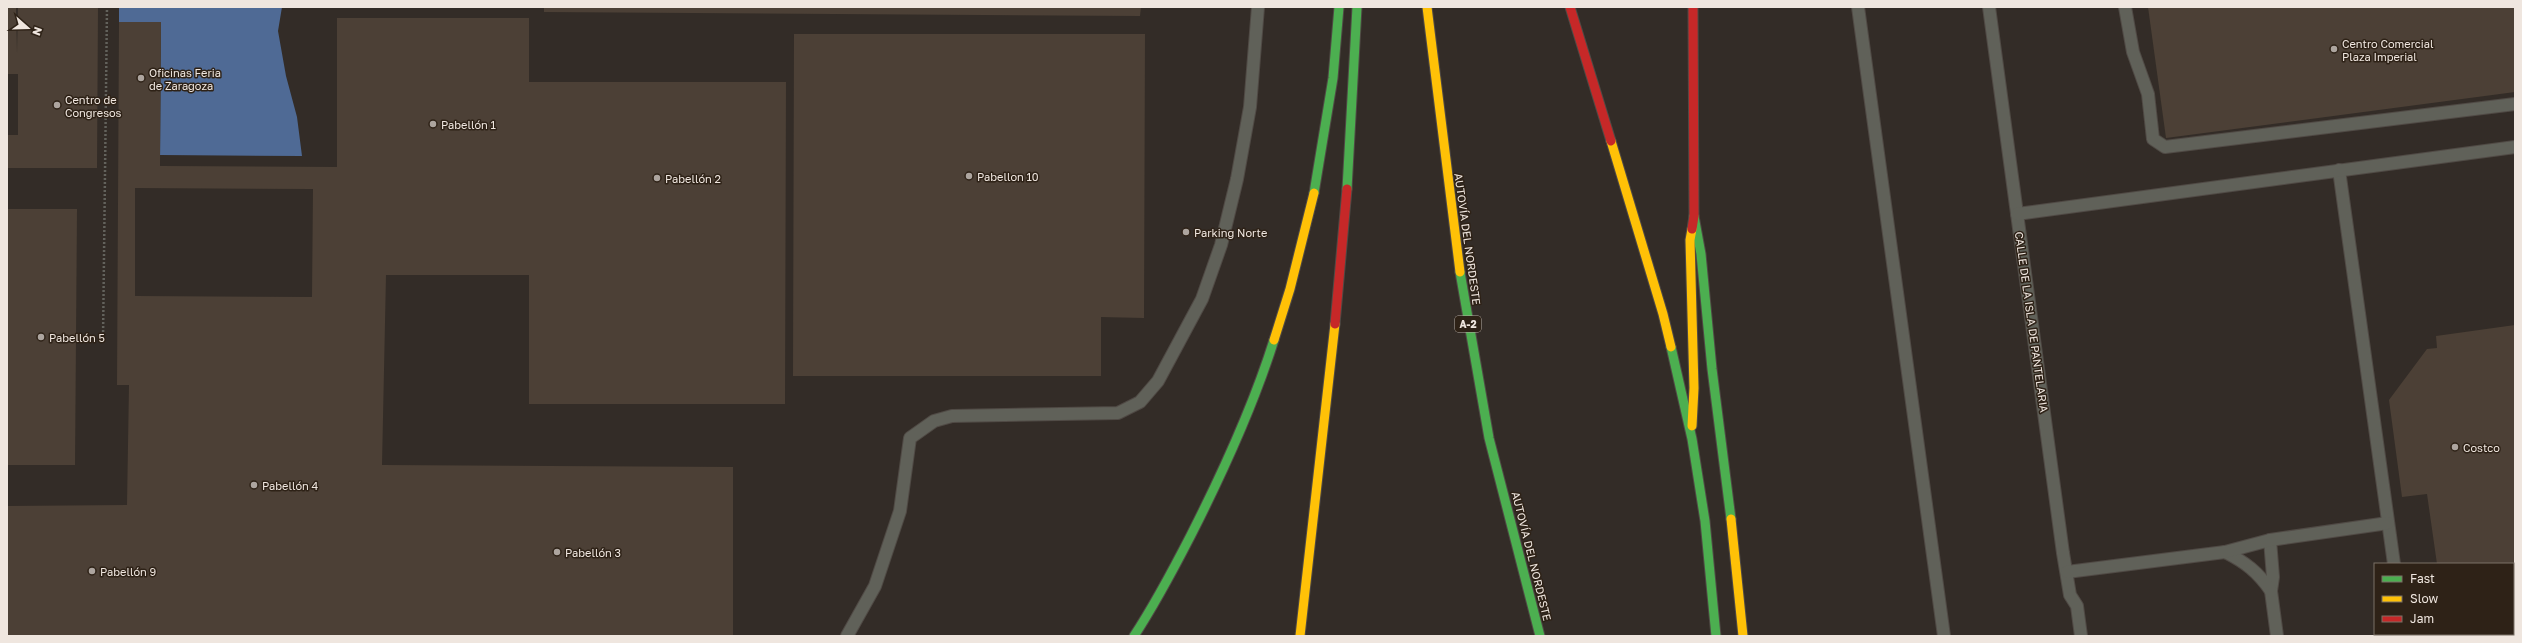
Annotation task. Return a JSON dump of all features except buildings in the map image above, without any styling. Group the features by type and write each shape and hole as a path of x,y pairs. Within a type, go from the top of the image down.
{"main road":[{"path":"1134,636 1205,511 1250,410 1281,322 1301,254 1317,179 1336,56 1339,7"},
{"path":"1300,636 1322,455 1339,283 1358,7"},
{"name":"AUTOVÍA DEL NORDESTE","path":"1427,7 1453,224 1472,344 1489,438 1540,636"},
{"path":"1570,7 1663,314 1692,439 1705,521 1716,636"},
{"path":"1692,439 1694,388 1690,240 1694,216 1693,7"},
{"path":"1694,216 1700,241 1708,335 1732,510 1743,636"}],"lane":[{"path":"847,636 875,586 898,518 910,438 934,421 952,416 1118,413 1140,402 1158,381 1202,299 1221,244 1237,178 1250,107 1258,7"},
{"path":"1858,7 1944,636"},
{"name":"CALLE DE LA ISLA DE PANTELARIA","path":"1989,7 2070,595 2077,606 2081,636"},
{"path":"2125,7 2133,52 2148,94 2152,139 2165,147 2515,104"},
{"path":"2017,214 2515,147"},
{"path":"2340,170 2394,563"},
{"path":"2067,572 2225,552 2270,540 2388,523"},
{"path":"2270,540 2273,577 2271,591 2277,636"},
{"path":"2225,552 2251,567 2260,575 2271,591"}],"path":[{"path":"104,340 107,7"}],"water":[{"path":"119,7 282,7 278,31 286,76 297,117 302,156 160,155 161,22 119,22"}],"traffic: fast":[{"path":"1314,193 1333,78 1339,7"},
{"path":"1347,189 1357,7"},
{"path":"1694,216 1701,254 1712,369 1731,519"},
{"path":"1460,272 1489,438 1540,636"},
{"path":"1134,636 1171,574 1215,487 1247,415 1274,340"},
{"path":"1671,347 1692,439 1705,521 1716,636"}],"traffic: slow":[{"path":"1427,7 1460,272"},
{"path":"1611,141 1663,314 1671,347"},
{"path":"1274,340 1290,289 1314,193"},
{"path":"1692,229 1690,240 1694,388 1692,426"},
{"path":"1300,636 1335,324"},
{"path":"1731,519 1743,636"}],"traffic: jam":[{"path":"1570,7 1611,141"},
{"path":"1692,229 1694,216 1693,7"},
{"path":"1335,324 1347,189"}],"place":[{"name":"Centro Comercial Plaza Imperial","path":"2334,49"},
{"name":"Oficinas Feria de Zaragoza","path":"141,78"},
{"name":"Centro de Congresos","path":"57,105"},
{"name":"Pabellón 1","path":"433,124"},
{"name":"Pabellon 10","path":"969,176"},
{"name":"Pabellón 2","path":"657,178"},
{"name":"Parking Norte","path":"1186,232"},
{"name":"Pabellón 5","path":"41,337"},
{"name":"Costco","path":"2455,447"},
{"name":"Pabellón 4","path":"254,485"},
{"name":"Pabellón 3","path":"557,552"},
{"name":"Pabellón 9","path":"92,571"}]}
